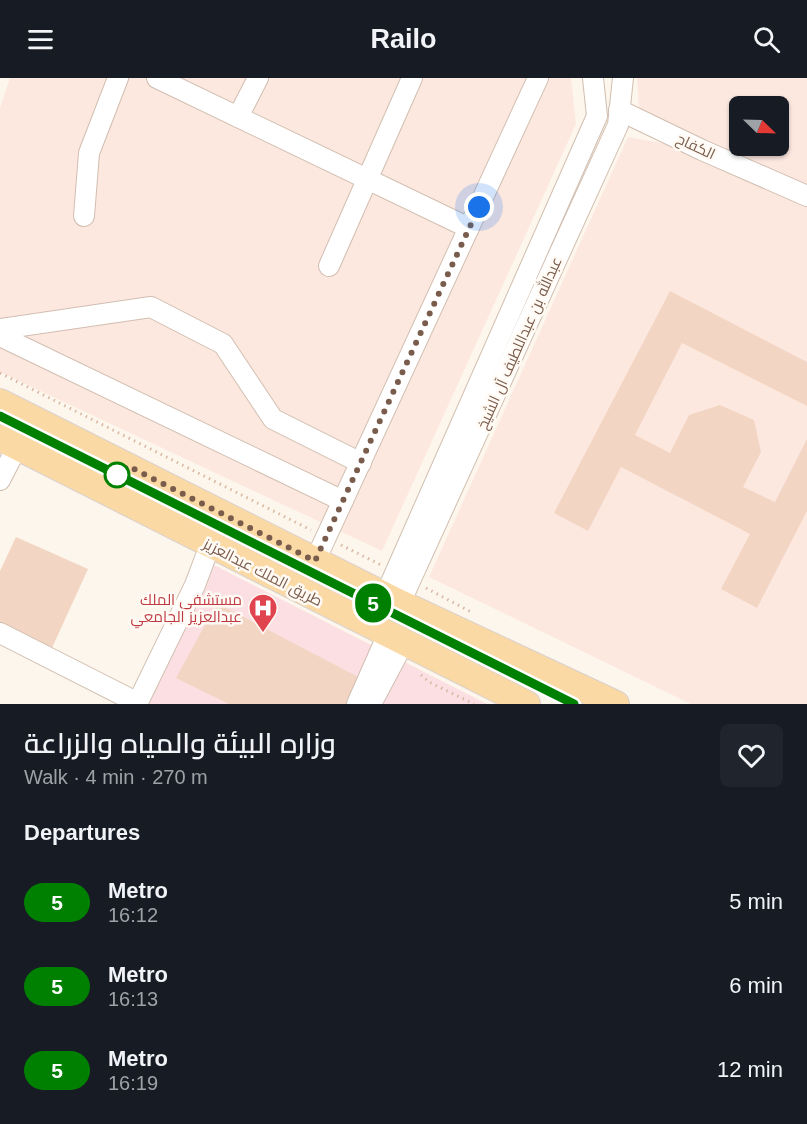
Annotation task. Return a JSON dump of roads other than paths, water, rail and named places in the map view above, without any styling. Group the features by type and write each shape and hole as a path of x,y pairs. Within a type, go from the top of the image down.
{"main road":[{"path":"0,402 392,599 616,704"},
{"name":"طريق الملك عبدالعزيز","path":"9,443 527,704"}],"street":[{"path":"84,216 89,153 117,78"},
{"path":"157,78 469,228"},
{"path":"238,117 258,78"},
{"path":"329,266 412,78"},
{"path":"315,561 538,78"},
{"name":"عبدالله بن عبداللطيف آل الشيخ","path":"392,599 597,116 593,78"},
{"name":"عبدالله بن عبداللطيف آل الشيخ","path":"392,599 618,125 622,78"},
{"name":"الكفاح","path":"619,110 702,150 807,196"},
{"path":"0,329 151,307 223,344 273,419 361,463"},
{"path":"0,336 343,501"},
{"path":"0,480 9,443"},
{"path":"0,633 137,703 195,585 210,545"},
{"path":"357,704 396,638"},
{"path":"371,704 396,638"}],"metro line":[{"name":"5","path":"0,416 574,704"}],"place":[{"name":"مستشفى الملك عبدالعزيز الجامعي","path":"263,634"}]}
